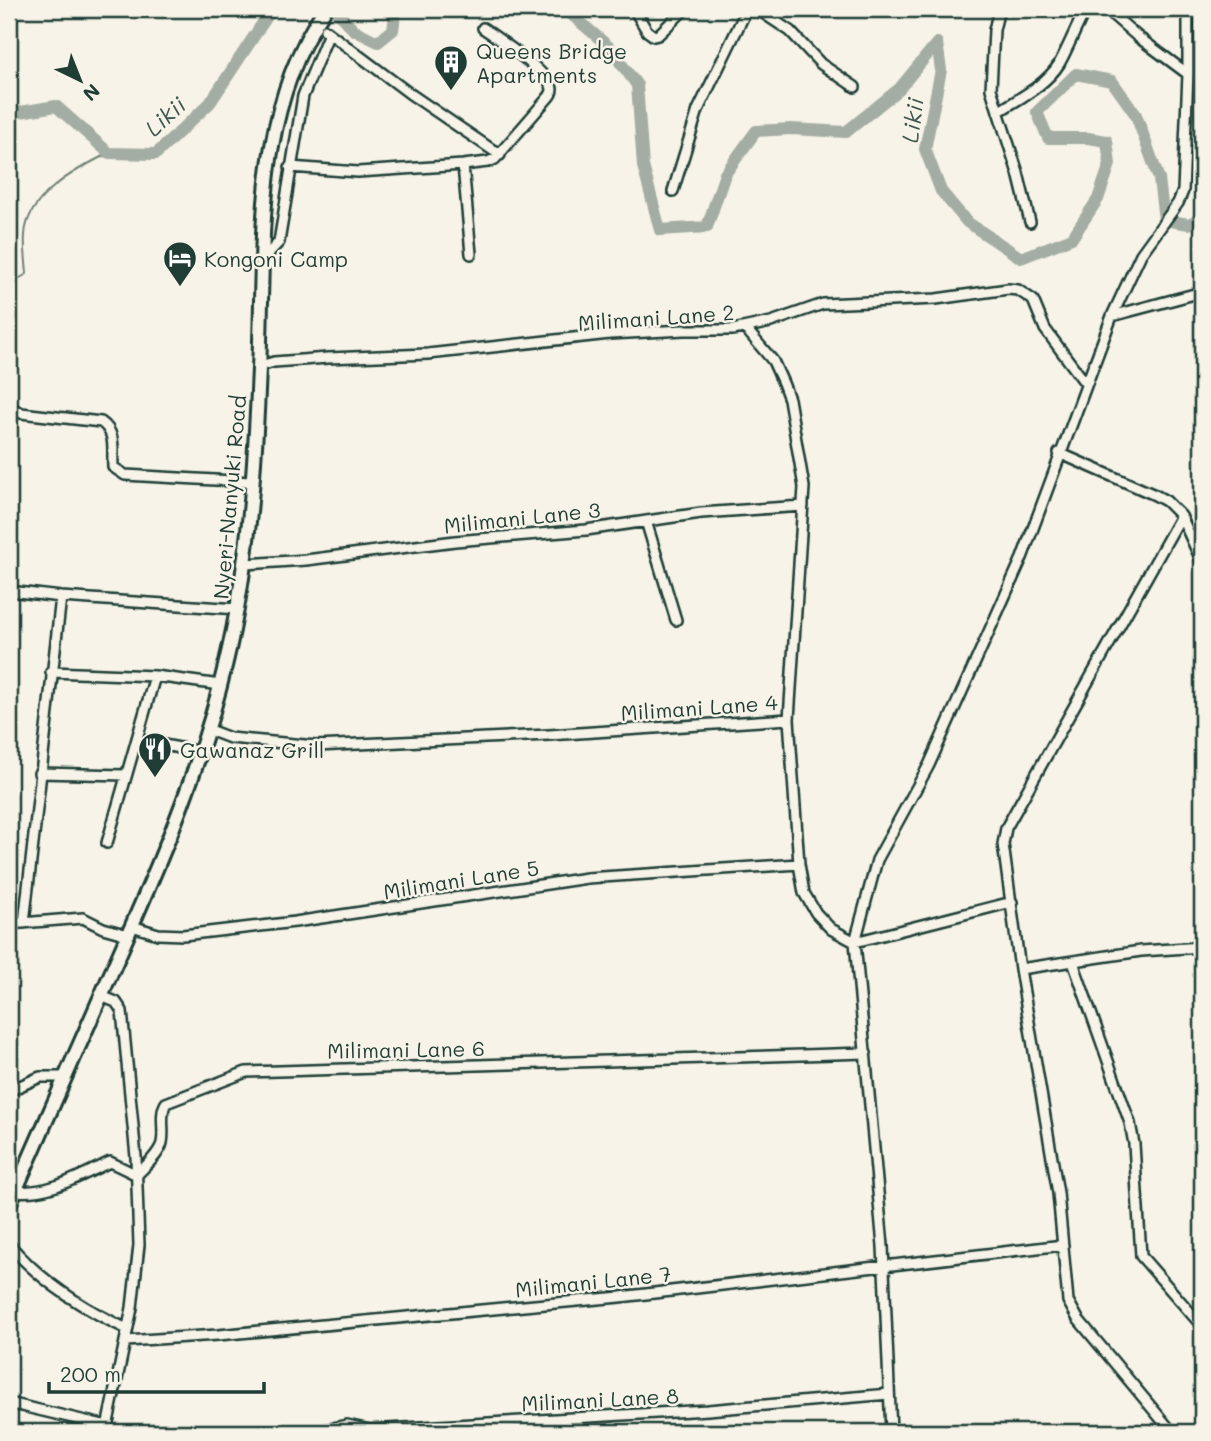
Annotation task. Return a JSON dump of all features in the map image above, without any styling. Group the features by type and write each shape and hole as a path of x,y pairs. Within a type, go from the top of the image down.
{"highway":[{"name":"Nyeri-Nanyuki Road","path":"9,1205 167,847 209,730 245,564 260,366 267,181 276,123 295,64 324,10"}],"street":[{"path":"634,9 654,36 685,9"},
{"path":"673,191 698,110 747,9"},
{"path":"757,9 790,31 821,64 855,87"},
{"path":"999,9 994,30 991,89 1018,173 1030,222"},
{"path":"998,112 1041,83 1059,64 1086,9"},
{"path":"1106,9 1188,74"},
{"path":"891,1432 883,1246 855,942 877,860 929,765 1021,558 1112,316 1135,265 1183,191 1188,9"},
{"path":"315,23 409,93 500,155"},
{"path":"290,167 358,172 463,165 488,162 500,155 551,94 552,86 536,69 484,28"},
{"path":"262,258 279,242 303,96 329,33"},
{"path":"463,165 471,254"},
{"name":"Milimani Lane 2","path":"260,366 274,362 328,358 428,354 610,334 746,329 823,304 936,299 1008,289 1018,290 1033,300 1045,329 1086,384"},
{"path":"1112,316 1202,294"},
{"name":"Milimani Lane 4","path":"209,730 229,738 316,746 549,735 789,719 804,487 789,399 773,361 746,329"},
{"path":"9,407 20,413 87,420 105,425 113,434 113,467 120,474 251,482"},
{"path":"1059,453 1166,501 1181,516 1202,562"},
{"name":"Milimani Lane 3","path":"245,564 306,560 701,513 803,506"},
{"path":"1171,1432 1072,1311 1068,1301 1058,1193 1020,969 1003,844 1006,828 1181,516"},
{"path":"646,521 677,620"},
{"path":"9,591 237,609"},
{"path":"24,923 61,597"},
{"path":"51,672 155,676 220,685"},
{"path":"107,843 155,676"},
{"path":"789,719 799,864 804,893 816,914 831,929 855,942 1012,902"},
{"path":"137,740 201,752"},
{"path":"39,773 125,775"},
{"name":"Milimani Lane 5","path":"9,924 83,918 103,928 183,935 295,922 587,878 799,864"},
{"path":"1020,969 1141,951 1202,947"},
{"path":"1073,961 1130,1123 1141,1256 1202,1326"},
{"path":"9,1403 106,1429 132,1308 139,1245 137,1175 122,1011 116,1002 102,996"},
{"name":"Milimani Lane 6","path":"137,1175 153,1158 162,1143 162,1111 166,1103 246,1072 866,1053"},
{"path":"9,1091 40,1077 65,1077"},
{"path":"15,1191 32,1193 63,1184 110,1162 137,1175"},
{"path":"9,1244 52,1286 99,1316 127,1329"},
{"name":"Milimani Lane 7","path":"125,1341 218,1335 620,1297 1063,1245"},
{"name":"Milimani Lane 8","path":"314,1432 347,1425 370,1430 708,1410 889,1394"}],"waterway":[{"name":"Likii","path":"9,114 56,106 109,153 156,154 210,103 272,9"},
{"name":"Likii","path":"334,9 354,30 378,42 393,30 396,9"},
{"name":"Likii","path":"565,9 608,46 637,85 643,166 660,230 707,227 725,174 756,131 791,129 846,132 899,89 937,43 941,70 925,149 941,191 967,222 1021,258 1072,238 1098,199 1110,164 1107,141 1048,138 1037,112 1076,74 1112,81 1136,115 1159,179 1164,220 1189,224 1202,217"},
{"path":"9,284 27,274 25,235 34,208 69,175 109,153"}],"place":[{"name":"Queens Bridge Apartments","path":"451,92"},
{"name":"Kongoni Camp","path":"180,288"},
{"name":"Gawanaz Grill","path":"155,779"}]}
